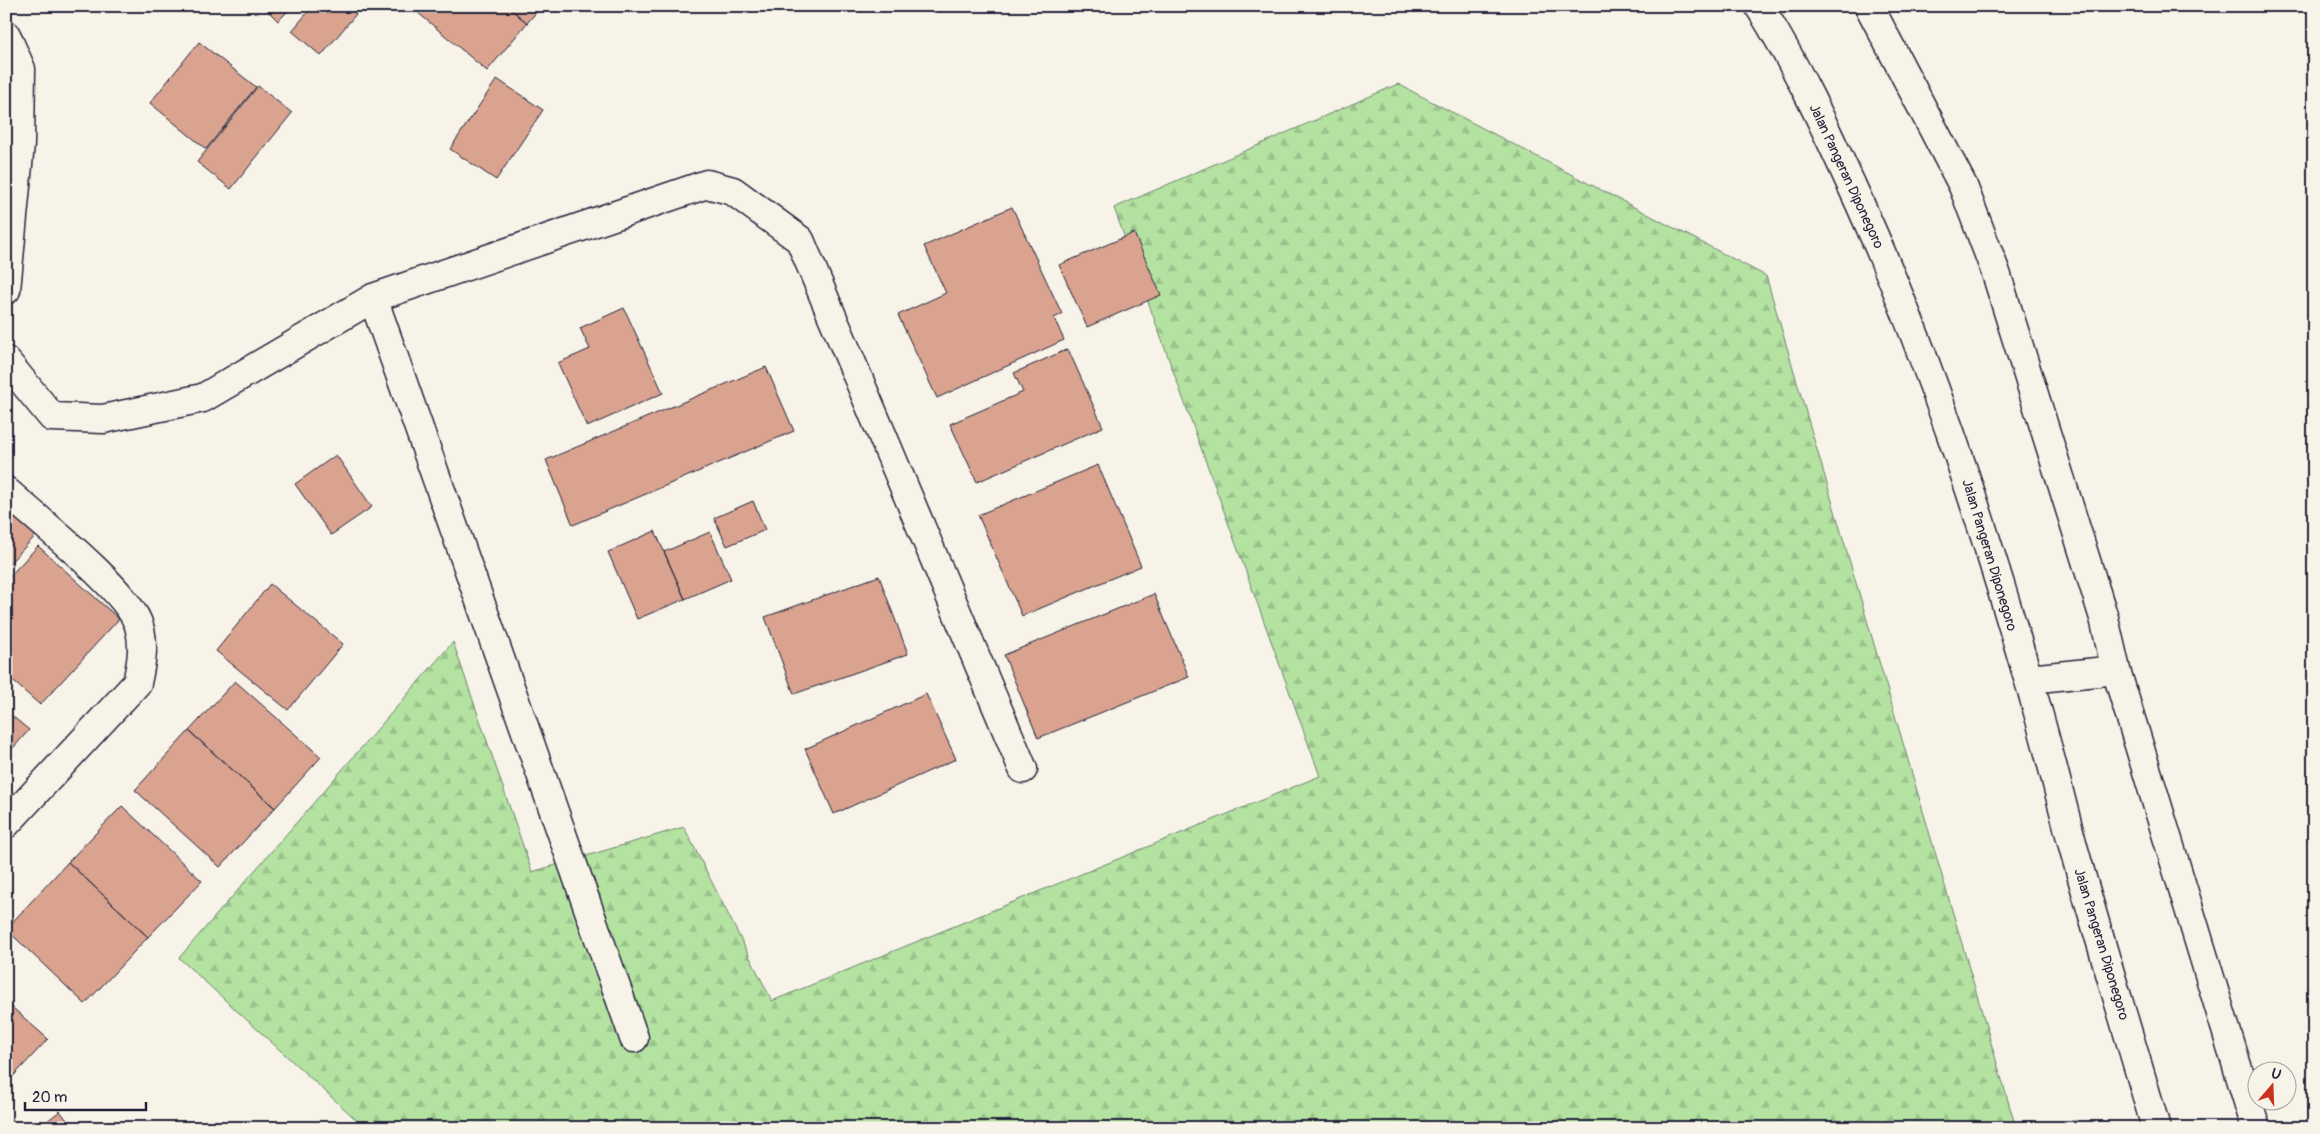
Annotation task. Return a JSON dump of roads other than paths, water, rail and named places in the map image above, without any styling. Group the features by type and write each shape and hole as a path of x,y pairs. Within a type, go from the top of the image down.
{"main road":[{"name":"Jalan Pangeran Diponegoro","path":"1759,6 1782,43 1819,114 1881,252 1912,328 1963,466 2029,679 2074,849 2156,1128"},
{"path":"1869,6 1963,186 1996,273 2104,618 2116,670 2256,1128"},
{"path":"6,35 20,69 20,144 6,290"},
{"path":"6,361 52,417 103,419 203,398 373,298 707,184 733,191 800,240 1023,769"},
{"path":"373,298 634,1038"},
{"path":"6,491 118,592 139,625 143,655 137,683 6,824"},
{"path":"2029,679 2116,670"}]}
